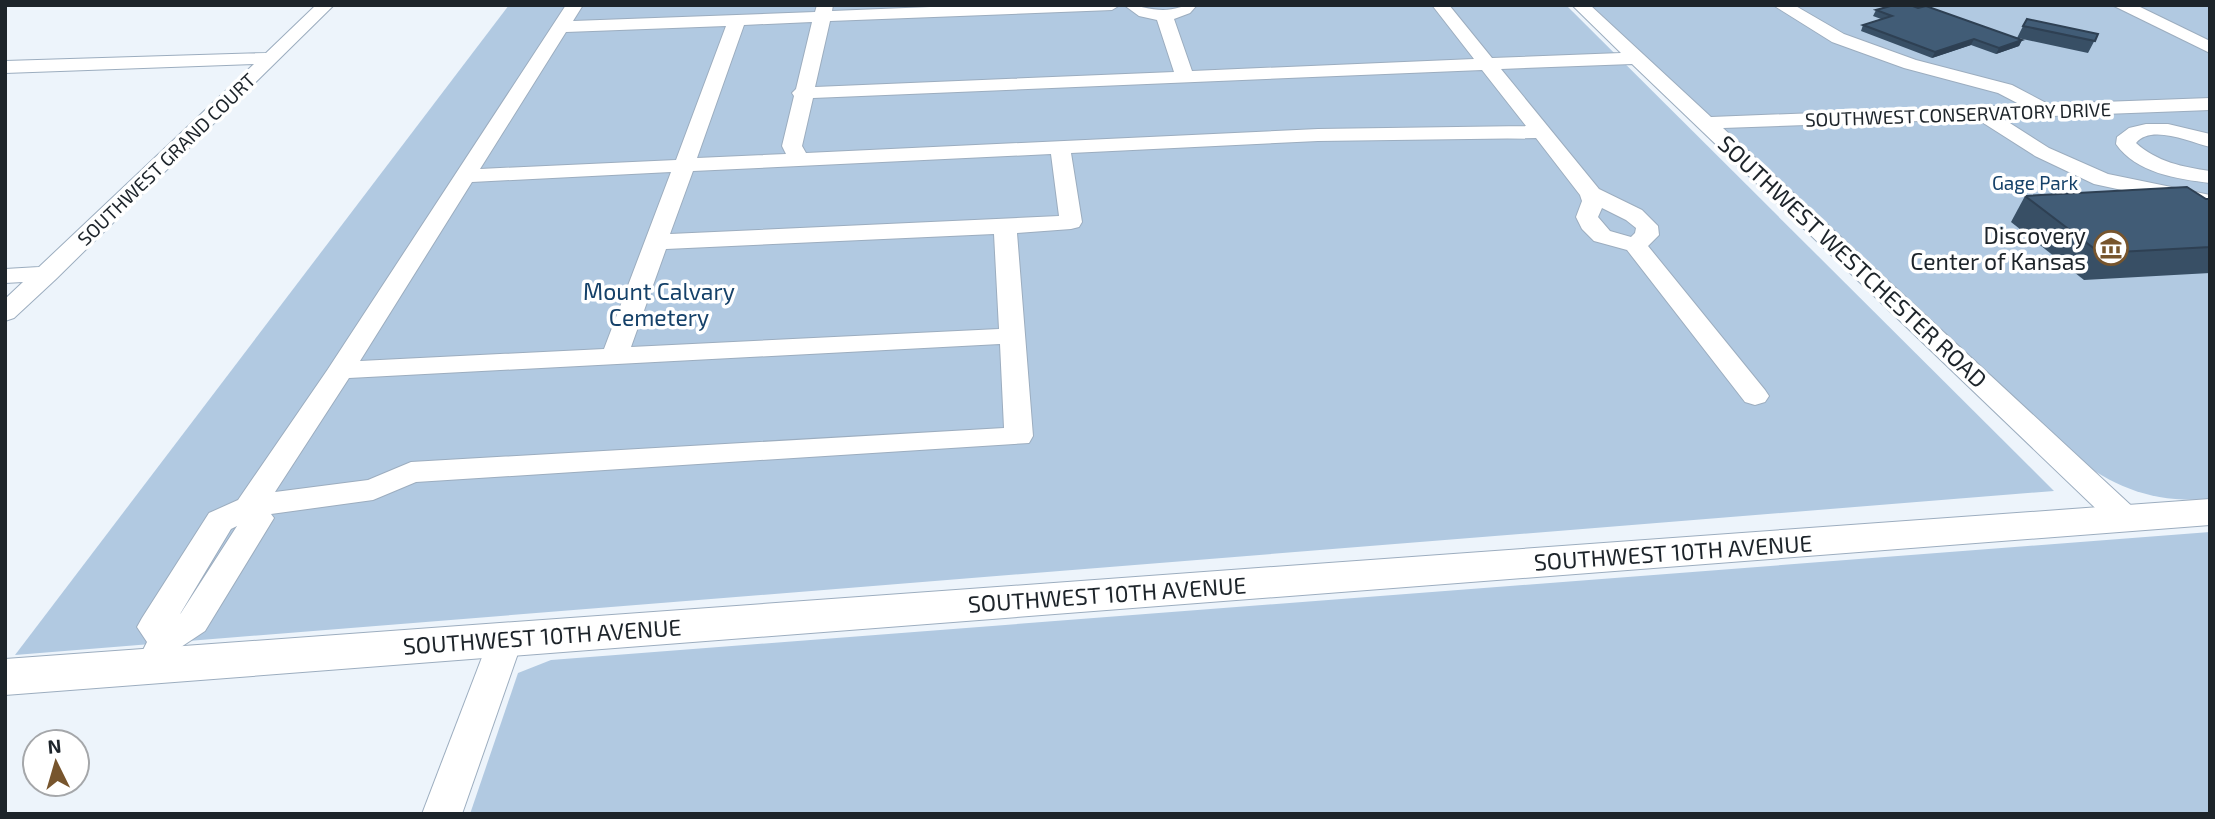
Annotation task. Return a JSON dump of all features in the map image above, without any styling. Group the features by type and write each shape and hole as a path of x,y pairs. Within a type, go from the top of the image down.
{"main road":[{"name":"SOUTHWEST 10TH AVENUE","path":"5,677 159,653 506,639 2210,512"}],"street":[{"name":"SOUTHWEST GRAND COURT","path":"5,313 326,5"},
{"path":"248,507 341,370 575,5"},
{"path":"561,26 737,20 824,11 1112,5"},
{"path":"1132,5 1142,12 1164,15 1184,11 1189,5"},
{"path":"1440,5 1591,194 1593,201 1587,217 1590,224 1602,236 1635,246 1755,396"},
{"name":"SOUTHWEST WESTCHESTER ROAD","path":"1580,5 2125,518"},
{"path":"1781,5 1838,38 1910,64 2005,89 2046,111"},
{"path":"2120,5 2210,48"},
{"path":"799,159 792,146 802,93 824,11"},
{"path":"1164,15 1185,76"},
{"path":"615,355 737,20"},
{"path":"5,67 270,58"},
{"path":"802,93 1635,58"},
{"name":"SOUTHWEST CONSERVATORY DRIVE","path":"1707,123 2210,104"},
{"path":"2126,108 2165,131"},
{"path":"1983,114 2042,152 2102,179 2210,202"},
{"path":"2210,141 2165,131 2134,132 2127,137 2126,144 2140,156 2165,167 2210,177"},
{"path":"465,176 1385,133 1432,135 1541,132"},
{"path":"656,242 1071,222 1060,147"},
{"path":"1591,194 1634,215 1647,226 1647,235 1635,246"},
{"path":"248,507 312,496 373,490 411,472 1019,436 1005,227"},
{"path":"5,276 47,274"},
{"path":"341,370 1012,336"},
{"path":"159,653 193,622 258,518 248,507"},
{"path":"442,814 506,639"}],"green space":[{"name":"Mount Calvary Cemetery","path":"509,5 1566,5 2054,491 15,655"},
{"name":"Gage Park","path":"1591,5 2210,5 2210,499 2171,499 2137,491 2105,477 2073,456"},
{"path":"2210,532 2210,814 470,814 518,673 551,660"}],"building":[{"path":"1894,5 1918,8 1926,6 2022,40 1999,48 1974,39 1935,52 1863,25 1892,16 1876,10"},
{"path":"2027,19 2098,34 2095,41 2023,26"},
{"path":"2187,187 2210,199 2210,247 2100,253 2025,196"}],"place":[{"name":"Discovery Center of Kansas","path":"2111,248"}]}
